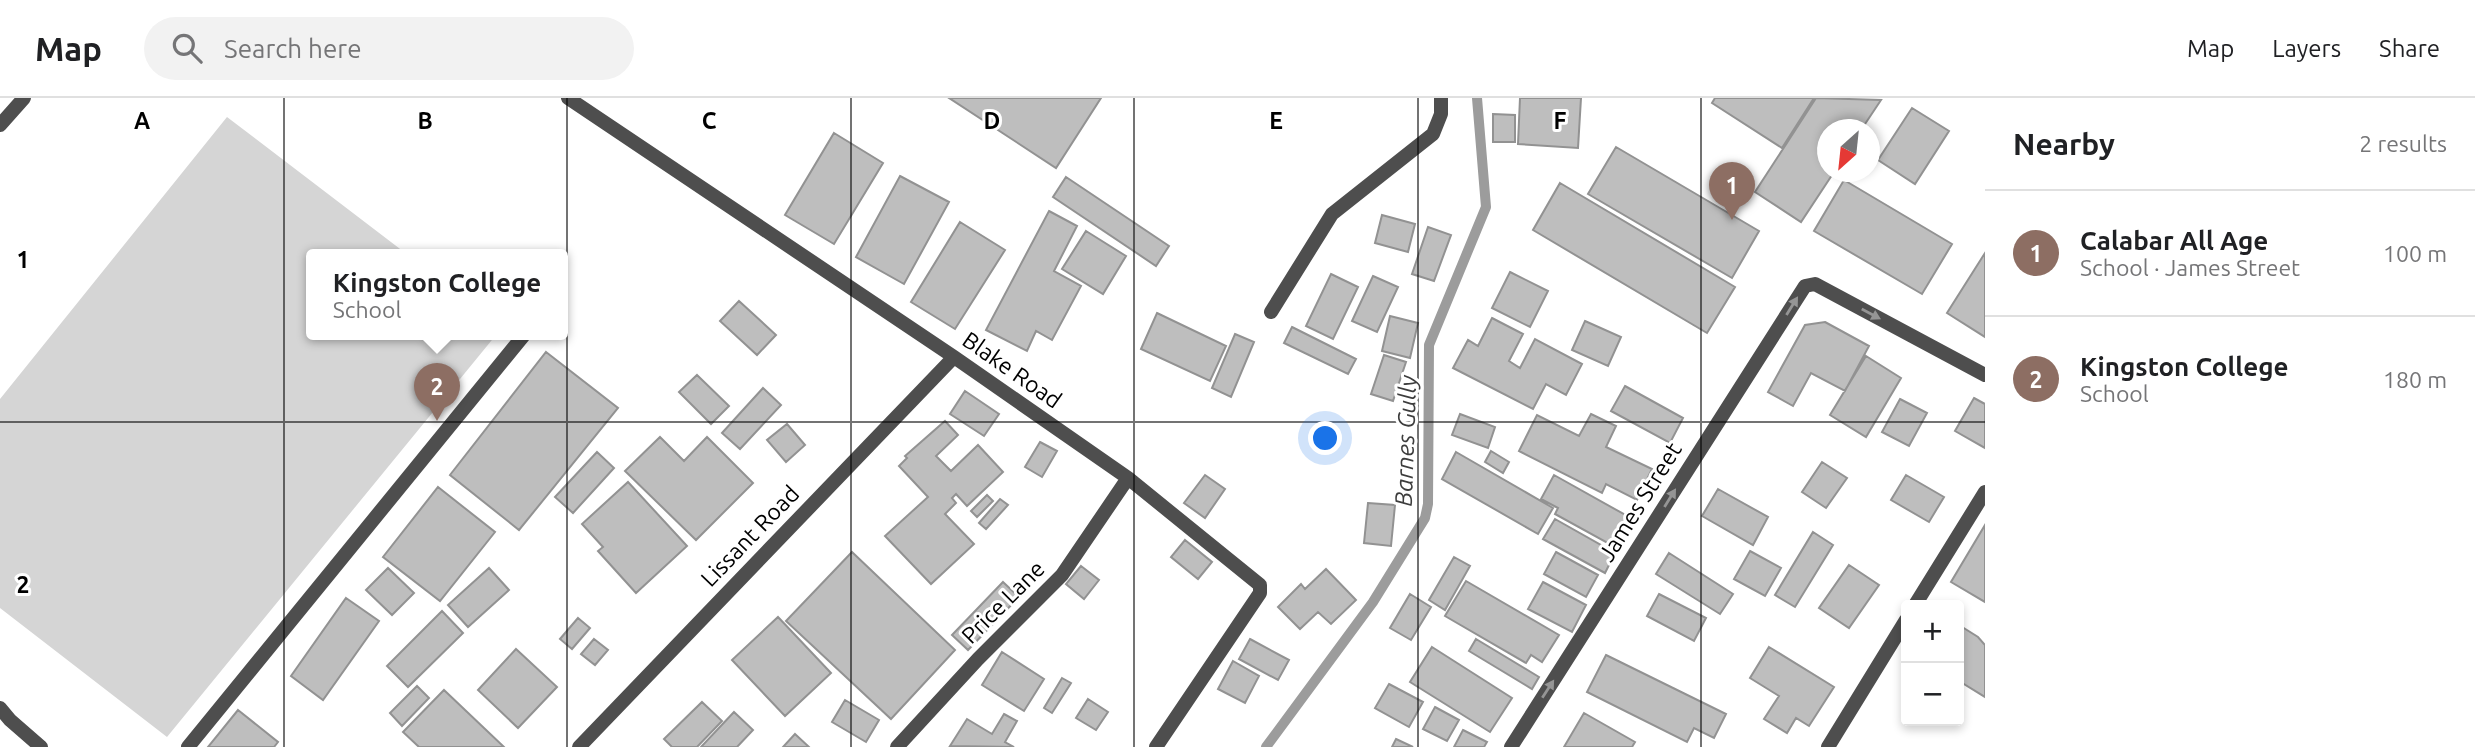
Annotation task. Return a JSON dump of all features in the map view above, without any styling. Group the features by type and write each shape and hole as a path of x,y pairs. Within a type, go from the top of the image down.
{"street":[{"path":"0,125 24,98"},
{"name":"Blake Road","path":"568,98 954,357 1128,478 1260,585 1260,593 1156,747"},
{"path":"1271,312 1332,214 1433,134 1441,114 1441,98"},
{"name":"James Street","path":"1511,747 1805,286 1815,284 1985,375"},
{"path":"188,747 520,340"},
{"name":"Lissant Road","path":"579,747 954,357"},
{"name":"Price Lane","path":"897,747 978,659 1062,575 1128,478"},
{"path":"1918,600 1985,492"},
{"path":"1828,747 1901,628"},
{"path":"0,708 41,747"}],"shaded area":[{"path":"227,117 400,249 306,249 306,340 492,340 167,737 0,608 0,399"}],"building":[{"path":"949,98 1101,98 1056,168"},
{"path":"1520,98 1581,98 1578,148 1518,144"},
{"path":"1715,98 1814,98 1782,148 1712,103"},
{"path":"1816,98 1881,100 1868,119 1817,119 1817,182 1827,182 1801,222 1755,192"},
{"path":"1912,108 1949,131 1915,184 1880,161 1880,157"},
{"path":"1493,114 1515,115 1515,142 1493,142"},
{"path":"834,133 883,163 834,244 785,215"},
{"path":"1616,147 1759,231 1732,278 1588,194"},
{"path":"900,176 949,202 904,284 856,257"},
{"path":"1066,177 1169,246 1156,266 1053,197"},
{"path":"1843,182 1847,182 1952,244 1922,294 1814,231"},
{"path":"1560,183 1735,287 1707,333 1533,230"},
{"path":"1049,211 1077,226 1054,271 1081,286 1052,340 1036,331 1027,351 986,330"},
{"path":"1382,215 1415,224 1408,252 1375,243"},
{"path":"960,222 1005,250 955,329 911,302"},
{"path":"1428,227 1451,235 1434,281 1412,274"},
{"path":"1086,231 1126,256 1103,294 1062,269"},
{"path":"1985,253 1985,337 1947,313"},
{"path":"1510,272 1548,291 1530,327 1492,308"},
{"path":"1331,274 1358,287 1333,339 1306,326"},
{"path":"1373,276 1398,287 1377,332 1352,321"},
{"path":"739,301 776,335 757,355 720,321"},
{"path":"1157,313 1226,346 1210,381 1141,349"},
{"path":"1390,316 1418,323 1410,358 1382,351"},
{"path":"1492,318 1523,334 1509,361 1520,368 1535,339 1582,364 1566,395 1546,384 1533,409 1453,368 1468,340 1478,346"},
{"path":"1585,321 1621,337 1608,366 1572,350"},
{"path":"1825,322 1869,346 1845,391 1811,373 1793,406 1768,392 1805,325"},
{"path":"1292,327 1356,359 1348,374 1284,343"},
{"path":"1235,334 1254,342 1231,397 1212,388"},
{"path":"546,352 618,408 519,530 450,475"},
{"path":"1384,355 1406,362 1393,401 1371,394"},
{"path":"1866,356 1901,378 1866,437 1830,415"},
{"path":"697,375 729,406 711,424 679,392"},
{"path":"1625,386 1683,418 1670,443 1611,411"},
{"path":"763,388 781,405 740,449 722,433"},
{"path":"965,391 999,414 984,436 950,414"},
{"path":"1974,398 1985,404 1985,448 1955,431"},
{"path":"1900,399 1927,413 1909,446 1882,432"},
{"path":"1460,414 1495,427 1488,448 1452,435"},
{"path":"1591,414 1616,426 1606,447 1652,469 1637,500 1606,484 1602,493 1519,451 1537,415 1579,436"},
{"path":"945,421 958,435 936,456 951,471 978,445 1003,472 967,506 956,494 952,498 956,503 945,514 974,544 931,584 885,536 928,497 899,466 907,458 905,456"},
{"path":"787,424 805,445 786,462 767,440"},
{"path":"660,437 684,461 707,437 753,483 696,540 625,471"},
{"path":"1040,442 1057,451 1042,477 1025,467"},
{"path":"1491,451 1509,462 1503,473 1485,462"},
{"path":"597,452 614,468 573,513 555,497"},
{"path":"1456,452 1553,508 1538,534 1442,479"},
{"path":"1822,462 1847,478 1826,508 1802,492"},
{"path":"1205,475 1225,489 1205,518 1184,503"},
{"path":"1554,475 1629,517 1613,546 1555,514 1558,508 1541,499"},
{"path":"1906,475 1944,497 1929,522 1891,500"},
{"path":"628,482 687,546 636,593 598,551 603,547 582,524"},
{"path":"438,487 495,532 440,601 383,557"},
{"path":"1718,489 1768,517 1753,545 1702,516"},
{"path":"987,495 993,501 977,517 971,511"},
{"path":"1000,499 1008,505 986,529 979,523"},
{"path":"1368,503 1395,505 1391,546 1364,543"},
{"path":"1555,519 1615,553 1605,573 1543,539"},
{"path":"1985,525 1985,602 1951,582"},
{"path":"1813,532 1833,545 1795,607 1775,595"},
{"path":"1185,540 1212,562 1198,579 1171,557"},
{"path":"1750,551 1781,568 1765,596 1734,579"},
{"path":"852,552 955,650 891,719 786,621"},
{"path":"1556,552 1598,575 1586,597 1544,574"},
{"path":"1669,553 1733,594 1720,614 1656,574"},
{"path":"1454,557 1470,566 1445,610 1429,600"},
{"path":"1849,565 1879,585 1849,628 1819,608"},
{"path":"1081,566 1099,580 1084,599 1066,584"},
{"path":"388,568 414,593 392,615 366,590"},
{"path":"489,568 509,590 468,627 448,605"},
{"path":"1326,569 1356,600 1331,624 1318,612 1300,629 1278,607 1301,584 1305,589"},
{"path":"1466,581 1559,635 1542,662 1531,655 1526,663 1445,616"},
{"path":"1003,582 1019,597 968,650 952,635"},
{"path":"1543,582 1586,605 1572,632 1528,609"},
{"path":"1410,594 1431,607 1411,640 1390,628"},
{"path":"1659,594 1706,618 1694,641 1647,616"},
{"path":"346,598 379,621 323,700 291,676"},
{"path":"442,611 463,633 408,687 387,666"},
{"path":"778,617 831,673 785,716 732,660"},
{"path":"578,618 590,628 572,649 560,639"},
{"path":"1964,628 1985,645 1985,697 1964,684"},
{"path":"594,639 608,650 595,665 581,654"},
{"path":"1250,639 1289,660 1278,680 1239,659"},
{"path":"1476,639 1539,677 1532,689 1469,651"},
{"path":"1432,647 1512,698 1490,732 1410,682"},
{"path":"1769,647 1834,687 1809,726 1796,718 1787,733 1764,719 1779,696 1750,678"},
{"path":"516,649 557,687 518,728 478,690"},
{"path":"1002,652 1044,679 1024,711 982,685"},
{"path":"1606,655 1726,714 1714,738 1694,728 1687,742 1587,692"},
{"path":"1233,661 1259,676 1245,703 1218,689"},
{"path":"1062,678 1071,683 1052,713 1044,708"},
{"path":"1389,684 1423,702 1409,727 1375,708"},
{"path":"417,686 429,698 402,726 390,713"},
{"path":"444,690 504,747 419,747 403,732"},
{"path":"1088,699 1108,712 1096,730 1076,718"},
{"path":"845,700 879,720 866,742 832,722"},
{"path":"702,702 722,721 697,747 672,747 664,739"},
{"path":"1435,707 1459,720 1447,741 1423,729"},
{"path":"238,710 278,742 274,747 208,747"},
{"path":"734,712 753,730 737,747 701,747"},
{"path":"1584,713 1635,742 1632,747 1564,747"},
{"path":"1004,714 1017,721 1005,742 1014,747 950,746 967,719 992,734"},
{"path":"1463,730 1487,742 1484,747 1454,747"},
{"path":"795,734 809,747 783,747"},
{"path":"1396,739 1413,747 1392,747"}],"waterway":[{"name":"Barnes Gully","path":"1266,747 1373,602 1425,518 1428,504 1429,345 1486,207 1477,98"}],"place":[{"name":"Calabar All Age","path":"1732,220"},
{"name":"Kingston College","path":"437,421"}]}
